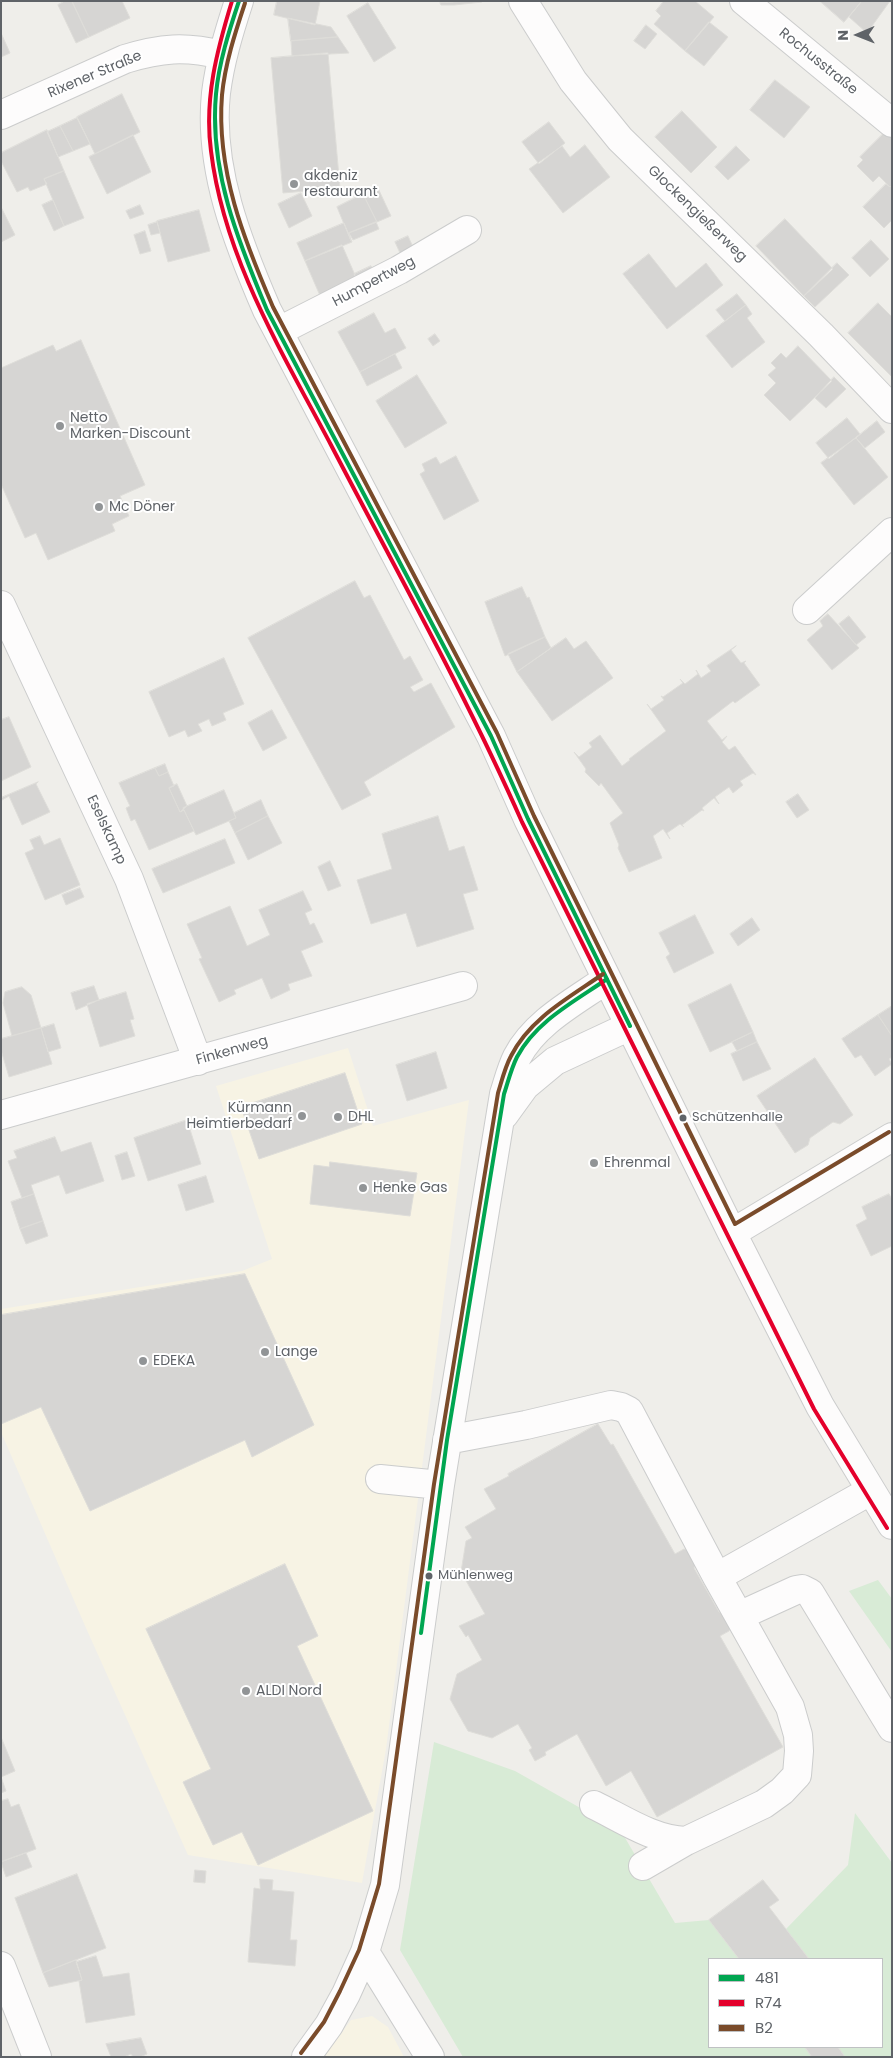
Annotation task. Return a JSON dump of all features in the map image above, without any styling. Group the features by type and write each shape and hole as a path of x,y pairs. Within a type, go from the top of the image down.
{"street":[{"path":"239,1 222,55 216,93 215,126 221,171 240,245 260,294 491,736 528,819 732,1233 820,1406 892,1525"},
{"name":"Glockengießerweg","path":"524,1 573,82 620,139 821,335 892,409"},
{"name":"Rochusstraße","path":"744,1 892,123"},
{"name":"Rixener Straße","path":"1,115 126,59 144,53 178,48 222,55"},
{"name":"Humpertweg","path":"279,331 398,270 467,230"},
{"path":"807,610 892,532"},
{"name":"Eselskamp","path":"1,605 129,879 198,1061"},
{"path":"306,2057 329,2025 366,1952 385,1885 440,1485 498,1122 511,1070 527,1042 558,1013 607,979"},
{"name":"Finkenweg","path":"1,1115 463,986"},
{"path":"498,1122 525,1086 555,1061 630,1026"},
{"path":"732,1233 892,1137"},
{"path":"447,1440 526,1425 611,1405 621,1407 628,1412 794,1719 799,1751 797,1775 787,1787 764,1804 686,1841 643,1866"},
{"path":"380,1479 440,1485"},
{"path":"717,1577 870,1490"},
{"path":"739,1616 796,1590 802,1589 810,1593 892,1728"},
{"path":"594,1805 649,1832 670,1840 686,1841"},
{"path":"366,1952 430,2057"},
{"path":"1,1966 37,2057"}],"shaded area":[{"path":"348,1048 373,1126 469,1100 386,1749 362,1883 188,1855 86,1628 1,1432 1,1309 242,1271 272,1259 216,1086"},
{"path":"372,2016 388,2027 404,2057 324,2057 351,2020"}],"green space":[{"path":"878,1580 892,1599 892,1652 849,1591"},
{"path":"434,1742 515,1771 621,1831 675,1923 709,1920 738,1958 708,1958 708,2048 806,2048 812,2057 463,2057 400,1950"},
{"path":"855,1813 892,1863 892,2057 845,2057 839,2048 883,2048 883,1958 808,1958 786,1929 848,1865"}],"building":[{"path":"65,1 72,1 89,37 76,43 58,5"},
{"path":"72,1 122,1 130,18 89,37"},
{"path":"277,1 320,1 315,25 274,15"},
{"path":"482,1 454,5 441,5 440,3"},
{"path":"664,1 695,1 714,17 685,51 654,24 661,16 656,11"},
{"path":"820,1 862,1 844,22"},
{"path":"862,1 890,1 867,33 849,17"},
{"path":"368,3 396,48 374,62 347,16"},
{"path":"288,18 331,27 338,37 291,41"},
{"path":"709,22 728,37 704,66 685,51"},
{"path":"646,25 657,34 645,49 634,41"},
{"path":"1,33 10,53 1,57"},
{"path":"338,37 349,53 292,56 291,41"},
{"path":"328,53 340,188 283,193 271,58"},
{"path":"775,80 810,107 784,138 750,110"},
{"path":"122,94 140,132 95,154 77,117"},
{"path":"682,111 717,147 691,173 655,137"},
{"path":"77,118 90,144 73,151 60,126"},
{"path":"549,122 565,143 539,164 522,142"},
{"path":"60,126 73,151 58,157 47,132"},
{"path":"47,130 64,171 44,179 47,184 30,191 28,187 17,192 1,161 1,153"},
{"path":"886,131 892,134 892,185 890,187 879,176 873,182 857,166 863,160 860,157"},
{"path":"133,135 151,172 107,194 89,157"},
{"path":"585,145 610,177 563,213 529,169 562,146 570,157"},
{"path":"736,146 750,160 728,180 715,167"},
{"path":"64,171 84,218 64,226 44,179"},
{"path":"886,184 890,187 892,185 892,220 884,228 863,207"},
{"path":"377,186 391,216 377,222 363,194"},
{"path":"301,193 312,216 289,228 278,204"},
{"path":"363,194 377,222 349,233 351,241 337,207"},
{"path":"53,200 64,226 54,231 42,205"},
{"path":"140,205 144,214 130,219 126,211"},
{"path":"1,207 15,235 1,242"},
{"path":"199,210 210,251 168,262 157,221"},
{"path":"785,219 833,269 804,296 756,246"},
{"path":"157,222 160,233 151,235 148,225"},
{"path":"376,222 379,229 353,240 349,233"},
{"path":"344,223 352,242 305,261 297,243"},
{"path":"145,231 151,251 140,254 134,235"},
{"path":"408,236 413,247 400,253 395,242"},
{"path":"871,240 889,259 870,277 852,258"},
{"path":"342,245 358,282 321,298 305,261"},
{"path":"649,254 676,288 706,263 723,285 667,329 623,274"},
{"path":"837,263 849,275 815,307 804,296"},
{"path":"371,266 374,274 358,282 354,274"},
{"path":"737,294 746,305 725,321 716,310"},
{"path":"878,303 892,317 892,377 848,333"},
{"path":"746,305 752,314 747,318 765,342 732,368 706,336"},
{"path":"374,313 385,333 395,328 406,348 360,372 338,332"},
{"path":"435,334 440,341 433,346 428,339"},
{"name":"Netto Marken-Discount","path":"81,340 145,485 120,496 129,516 112,524 115,531 48,560 36,533 25,538 1,484 1,368 53,345 56,351"},
{"path":"798,346 832,381 790,421 764,395 776,383 768,375 776,368 771,363 781,353 786,358"},
{"path":"395,354 402,368 367,386 360,372"},
{"path":"417,375 447,423 405,448 376,401"},
{"path":"834,377 846,389 826,408 815,398"},
{"path":"847,418 860,434 829,459 816,443"},
{"path":"877,421 885,432 865,448 856,438"},
{"path":"856,438 888,477 854,505 821,463"},
{"path":"456,456 479,501 444,520 420,474 425,471 422,464 436,457 440,464"},
{"path":"355,581 364,598 370,595 404,660 410,656 423,680 410,687 414,692 431,683 455,727 364,782 371,795 342,810 248,638"},
{"path":"522,587 527,598 529,597 545,637 505,656 485,602"},
{"path":"828,614 859,648 832,670 807,640 823,626 820,621"},
{"path":"849,616 866,637 856,645 839,624"},
{"path":"545,637 551,648 517,672 508,654"},
{"path":"566,638 574,649 586,641 613,678 552,721 517,672"},
{"path":"736,646 731,650 741,663 746,661 744,663 760,685 735,703 733,701 707,721 722,740 727,736 722,742 729,750 735,746 756,775 753,773 740,781 743,785 733,793 729,787 715,797 719,804 714,798 702,808 704,811 702,810 682,825 684,827 680,824 667,833 670,839 663,829 653,836 662,858 629,872 618,848 619,845 610,823 623,813 601,783 599,786 585,772 586,769 574,752 579,757 592,747 589,743 600,735 622,766 666,731 647,704 651,709 664,700 661,696 663,697 683,683 680,679 685,684 698,674 696,670 701,678 711,671 707,666"},
{"path":"224,658 244,704 223,713 226,720 212,726 209,719 198,724 202,731 188,737 185,730 169,737 149,692"},
{"path":"272,710 287,738 263,751 248,723"},
{"path":"9,717 31,767 1,781 1,720"},
{"path":"165,764 168,772 159,776 155,768"},
{"path":"155,768 159,776 168,772 174,786 169,788 180,812 184,810 194,831 149,850 135,819 131,821 126,808 130,806 119,783"},
{"path":"38,782 36,784 50,812 22,825 9,796 2,800 1,798"},
{"path":"177,784 187,806 180,812 169,788"},
{"path":"224,790 236,818 196,835 183,808"},
{"path":"798,794 809,810 797,818 786,802"},
{"path":"261,800 268,816 235,833 229,821 236,818 234,813"},
{"path":"268,816 282,843 248,860 235,833"},
{"path":"438,816 449,851 464,846 478,890 463,894 474,929 417,947 406,913 371,924 357,880 392,869 382,834"},
{"path":"40,836 44,845 60,838 80,885 45,900 25,853 34,849 30,840"},
{"path":"225,839 235,863 163,893 152,869"},
{"path":"330,861 341,886 328,891 318,867"},
{"path":"80,888 84,897 66,905 62,895"},
{"path":"303,891 312,910 305,913 310,925 314,923 323,942 301,951 312,976 288,984 290,990 271,999 262,978 234,990 236,994 219,1002 199,959 202,958 187,924 230,906 247,946 270,935 259,910"},
{"path":"695,915 714,953 674,973 666,957 670,954 659,933"},
{"path":"752,918 760,930 738,946 730,934"},
{"path":"731,984 753,1032 710,1052 688,1005"},
{"path":"94,986 99,1000 76,1010 71,993"},
{"path":"22,987 31,995 41,1028 12,1036 3,1003 5,992"},
{"path":"126,992 134,1019 130,1020 135,1036 100,1047 87,1004"},
{"path":"892,1006 892,1036 878,1015"},
{"path":"878,1015 892,1036 892,1057 889,1059 892,1064 875,1076 861,1055 855,1058 842,1039"},
{"path":"54,1024 61,1048 48,1052 41,1028"},
{"path":"41,1028 52,1064 9,1077 1,1050 1,1039"},
{"path":"753,1032 757,1042 737,1051 732,1042"},
{"path":"757,1042 771,1069 743,1081 731,1054"},
{"path":"436,1052 447,1088 407,1101 396,1065"},
{"path":"815,1058 853,1115 840,1124 833,1122 810,1138 808,1145 795,1153 757,1096"},
{"name":"Kürmann Heimtierbedarf","path":"345,1073 362,1124 259,1159 241,1107"},
{"path":"187,1120 201,1164 148,1181 134,1138"},
{"path":"55,1137 61,1152 91,1142 104,1181 66,1194 59,1175 31,1185 34,1194 22,1198 8,1161 17,1158 14,1151"},
{"path":"127,1152 135,1176 122,1180 115,1156"},
{"name":"Henke Gas","path":"330,1162 417,1173 410,1216 310,1204 314,1165 329,1167"},
{"path":"206,1176 214,1202 186,1211 178,1185"},
{"path":"34,1194 43,1221 20,1229 11,1202"},
{"path":"889,1194 892,1199 892,1246 871,1256 856,1225 867,1219 862,1207"},
{"path":"43,1221 48,1236 26,1244 20,1229"},
{"name":"EDEKA","path":"245,1274 314,1425 252,1457 245,1440 90,1511 41,1407 1,1424 1,1315"},
{"path":"598,1424 611,1445 613,1444 675,1554 684,1549 691,1551 696,1561 694,1568 719,1612 726,1614 731,1623 729,1631 720,1636 783,1747 657,1817 631,1771 606,1786 577,1734 545,1752 546,1755 535,1761 529,1750 532,1748 518,1724 492,1738 468,1731 450,1699 457,1674 482,1660 468,1635 466,1637 459,1626 485,1614 461,1572 466,1541 472,1538 465,1527 496,1509 484,1489"},
{"name":"ALDI Nord","path":"285,1564 318,1636 297,1646 373,1811 258,1865 242,1832 213,1845 183,1782 211,1769 146,1629"},
{"path":"1,1737 15,1771 1,1777"},
{"path":"1,1777 6,1791 1,1793"},
{"path":"8,1799 11,1807 19,1804 36,1849 1,1862 1,1801"},
{"path":"26,1853 32,1867 6,1877 1,1862"},
{"path":"195,1870 206,1871 205,1883 194,1882"},
{"path":"77,1874 106,1948 43,1973 15,1898"},
{"path":"260,1879 273,1880 272,1890 294,1892 290,1940 297,1940 295,1966 248,1962 254,1888 260,1889"},
{"path":"763,1880 779,1900 769,1907 808,1958 738,1958 709,1920"},
{"path":"96,1956 103,1977 129,1973 135,2015 86,2023 79,1981 82,1980 76,1962"},
{"path":"76,1960 82,1980 49,1987 43,1973"},
{"path":"141,2038 147,2054 140,2057 133,2057 131,2054 124,2057 111,2057 106,2044"},
{"path":"806,2048 839,2048 845,2057 812,2057"}],"transit line":[{"name":"R74","path":"232,1 213,75 209,132 218,191 228,229 257,303 293,375 454,679 522,822 814,1409 887,1528"},
{"name":"481","path":"239,1 219,70 215,122 221,178 246,258 267,310 491,736 528,819 630,1026"},
{"name":"B2","path":"245,3 225,72 221,123 223,150 234,204 252,256 273,307 497,733 534,816 735,1224 889,1132"},
{"name":"B2","path":"301,2053 324,2022 359,1950 379,1884 434,1484 498,1093 509,1060 529,1030 552,1009 603,974"},
{"name":"481","path":"421,1633 447,1440 504,1094 511,1071 525,1044 545,1022 607,979"}],"place":[{"name":"akdeniz restaurant","path":"294,184"},
{"name":"Netto Marken-Discount","path":"60,426"},
{"name":"Mc Döner","path":"99,507"},
{"name":"Kürmann Heimtierbedarf","path":"302,1116"},
{"name":"DHL","path":"338,1117"},
{"name":"Schützenhalle","path":"683,1118"},
{"name":"Ehrenmal","path":"594,1163"},
{"name":"Henke Gas","path":"363,1188"},
{"name":"Lange","path":"265,1352"},
{"name":"EDEKA","path":"143,1361"},
{"name":"Mühlenweg","path":"429,1576"},
{"name":"ALDI Nord","path":"246,1691"}]}
